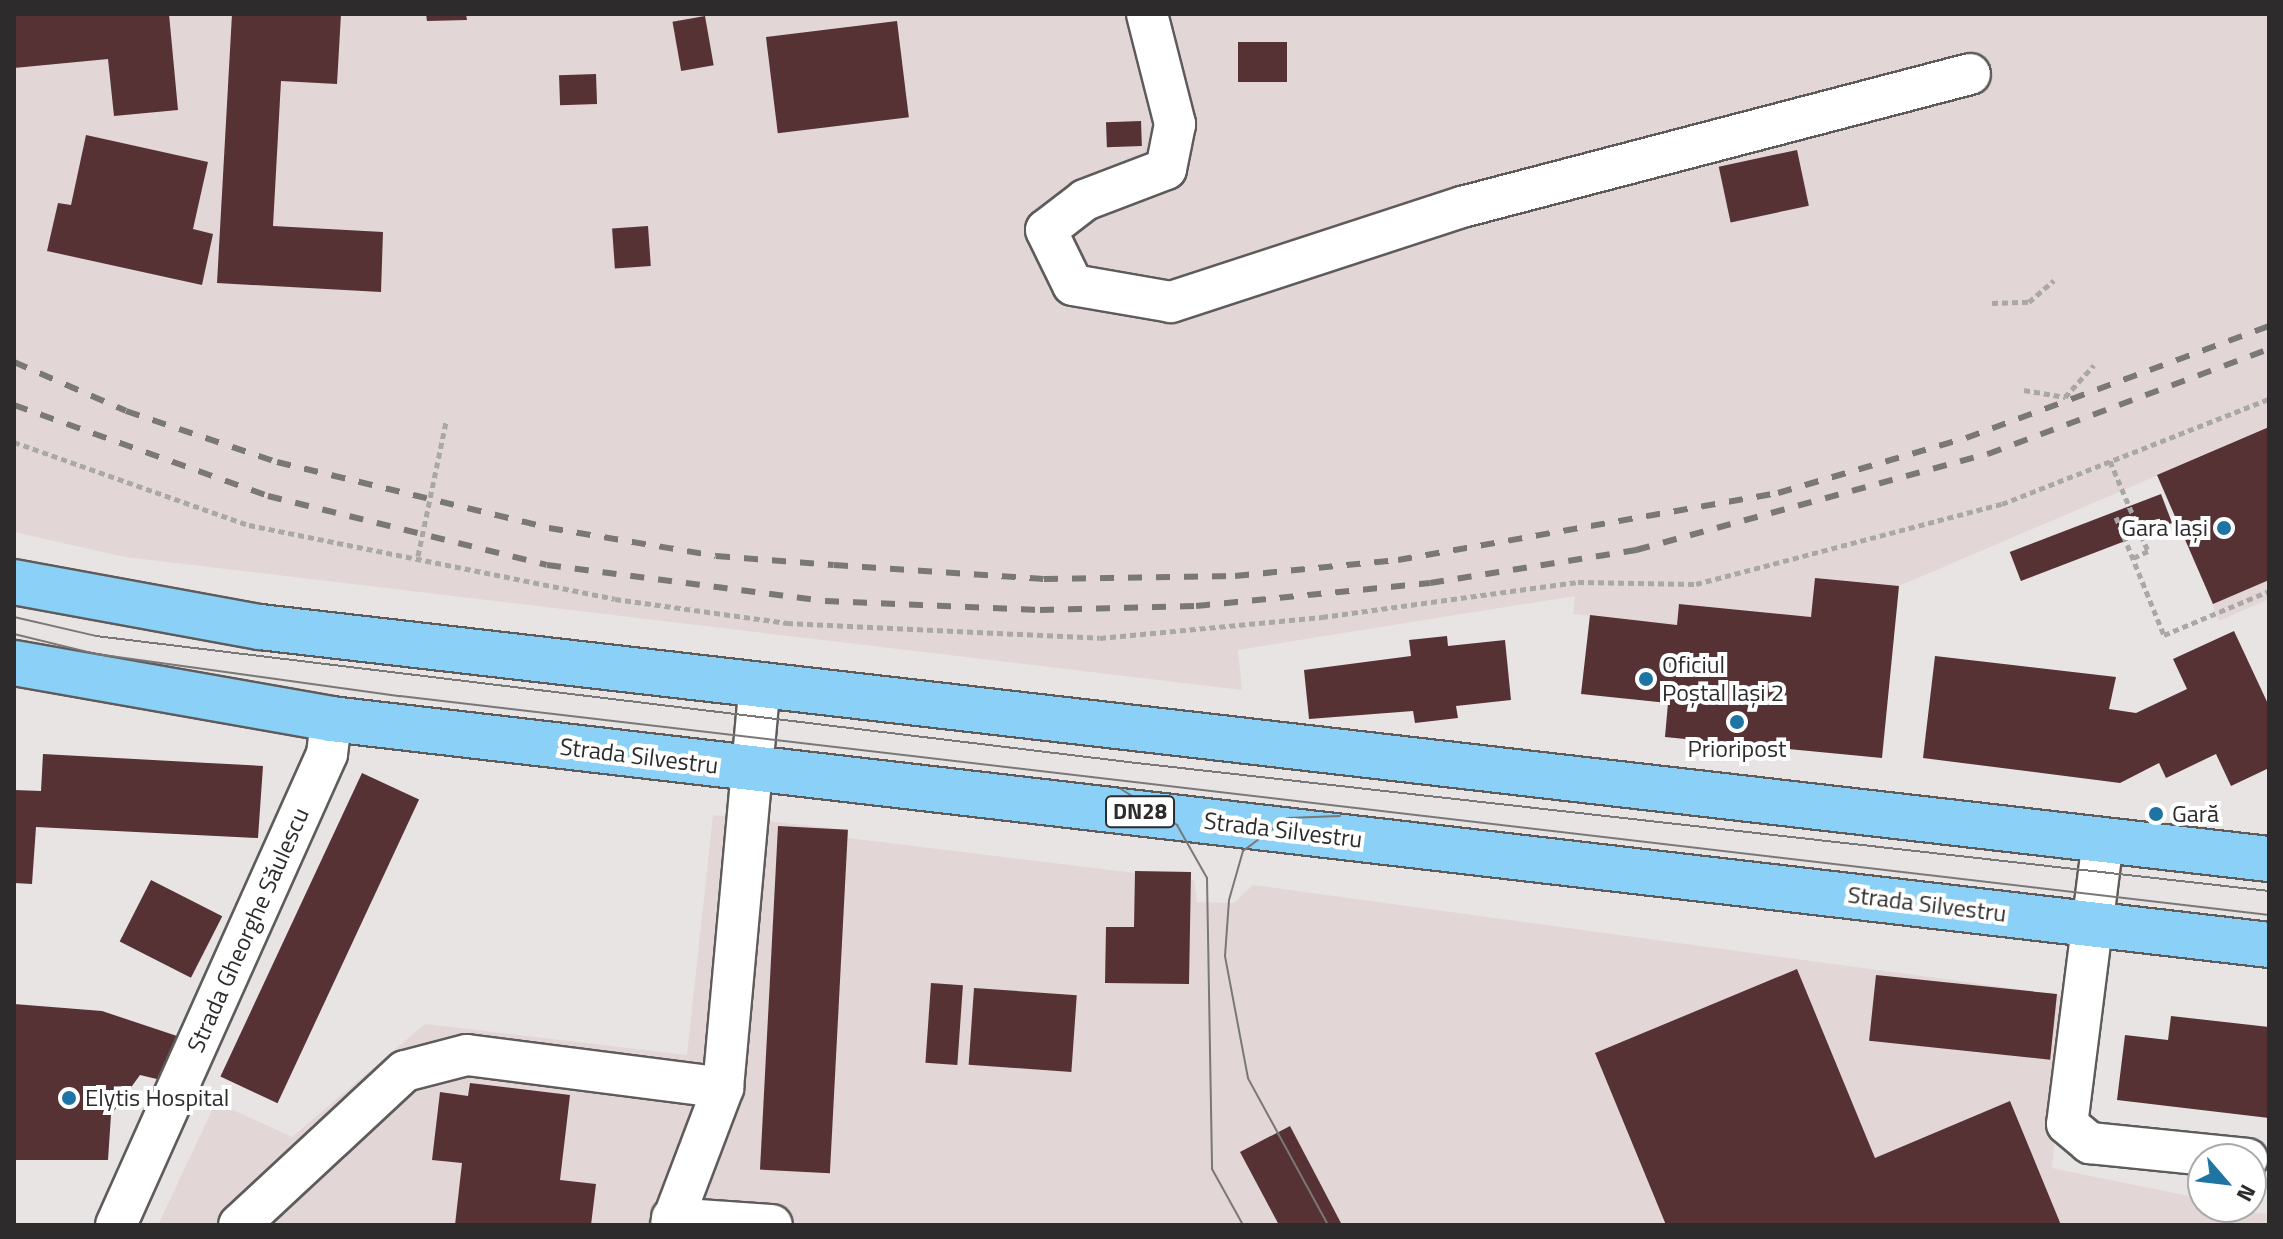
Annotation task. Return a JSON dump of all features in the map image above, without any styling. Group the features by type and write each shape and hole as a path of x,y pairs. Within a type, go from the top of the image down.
{"main road":[{"path":"14,582 260,627 2269,859"},
{"name":"Strada Silvestru","path":"14,663 331,719 2269,945"}],"street":[{"path":"1147,14 1175,124 1166,169 1085,200 1046,230 1073,285 1171,302 1462,207 1970,74"},
{"path":"760,685 723,1088 671,1222 772,1225"},
{"name":"Strada Gheorghe Săulescu","path":"116,1225 327,754 331,719"},
{"path":"2103,840 2067,1124 2090,1143 2187,1153"},
{"path":"239,1225 405,1071 467,1055 723,1088"}],"path":[{"path":"1992,303 2029,302 2054,280"},
{"path":"2024,390 2065,397 2094,365"},
{"path":"14,442 249,525 418,556 615,599 787,623 1100,638 1322,617 1578,582 1696,584 1913,530 2110,461 2269,399"},
{"path":"418,556 446,422"},
{"path":"2110,461 2148,551 2133,558"},
{"path":"2116,517 2164,635 2269,591"}],"shaded area":[{"path":"14,14 2269,14 2269,599 2219,621 2161,474 1899,586 1816,578 1811,617 1679,604 1677,625 1573,614 1575,596 1238,650 1242,690 125,557 14,532"},
{"path":"713,815 848,830 848,838 1194,880 1197,902 1234,903 1253,885 2068,996 2052,1168 2187,1196 2187,1223 2267,1223 2267,1214 2269,1225 158,1225 216,1102 292,1137 425,1024 687,1055"}],"building":[{"path":"14,14 169,14 178,110 114,116 108,59 14,68"},
{"path":"232,14 341,14 337,84 281,81 273,226 383,232 381,292 217,283"},
{"path":"426,14 466,14 467,20 427,21"},
{"path":"705,16 714,65 681,71 673,22"},
{"path":"897,21 909,117 778,133 766,37"},
{"path":"1238,42 1287,42 1287,82 1238,82"},
{"path":"596,74 597,104 560,105 559,75"},
{"path":"1141,121 1142,146 1107,147 1106,122"},
{"path":"86,135 208,162 193,229 213,234 202,285 47,251 58,203 71,205"},
{"path":"1797,150 1809,206 1731,222 1719,167"},
{"path":"648,226 651,266 615,268 612,229"},
{"name":"Gara Iași","path":"2269,427 2269,580 2213,604 2157,475"},
{"path":"2161,494 2172,523 2021,581 2010,552"},
{"path":"1815,578 1899,586 1882,758 1665,737 1668,703 1581,694 1590,615 1677,625 1679,604 1811,617"},
{"path":"2234,631 2269,706 2269,768 2231,786 2216,754 2166,778 2159,763 2120,783 1923,758 1935,656 2116,677 2109,709 2136,713 2187,689 2173,659"},
{"path":"1447,636 1448,646 1505,640 1511,700 1456,706 1458,718 1415,723 1413,711 1309,719 1304,670 1411,656 1409,640"},
{"path":"43,754 263,766 258,838 36,827 32,884 14,883 14,790 41,791"},
{"path":"362,773 419,800 278,1103 220,1077"},
{"path":"778,826 848,830 830,1173 760,1170"},
{"path":"1135,871 1191,872 1189,984 1105,983 1106,927 1134,927"},
{"path":"151,880 222,916 191,978 120,941"},
{"path":"1797,969 1875,1158 2010,1101 2061,1225 1666,1225 1595,1053"},
{"path":"1876,975 2057,994 2050,1060 1869,1041"},
{"path":"931,983 963,985 957,1065 925,1063"},
{"path":"974,988 1077,995 1071,1072 969,1065"},
{"name":"Elytis Hospital","path":"14,1004 102,1011 180,1037 165,1081 140,1075 111,1115 108,1160 14,1160"},
{"path":"2171,1016 2269,1027 2269,1118 2117,1100 2125,1035 2168,1040"},
{"path":"470,1083 570,1095 560,1180 596,1184 591,1225 455,1225 462,1163 432,1160 440,1092 468,1096"},
{"path":"1290,1126 1342,1225 1279,1225 1240,1152"}],"tram line":[{"path":"14,617 96,636 1128,762 2269,891"},
{"path":"14,634 96,654 400,696 2269,915"},
{"path":"1121,789 1177,825 1207,878 1212,1169 1243,1225"},
{"path":"1328,1225 1248,1078 1225,956 1229,900 1243,851 1287,818 1340,816"}],"railway":[{"path":"14,362 126,411 277,462 549,528 716,556 834,565 1044,579 1235,576 1398,560 1778,493 1966,438 2269,326"},
{"path":"14,405 268,496 547,565 825,601 1040,610 1196,606 1430,583 1636,550 1988,454 2269,349"}],"place":[{"name":"Gara Iași","path":"2224,528"},
{"name":"Oficiul Poștal Iași 2","path":"1646,679"},
{"name":"Prioripost","path":"1737,722"},
{"name":"Gară","path":"2156,814"},
{"name":"Elytis Hospital","path":"69,1098"}]}
